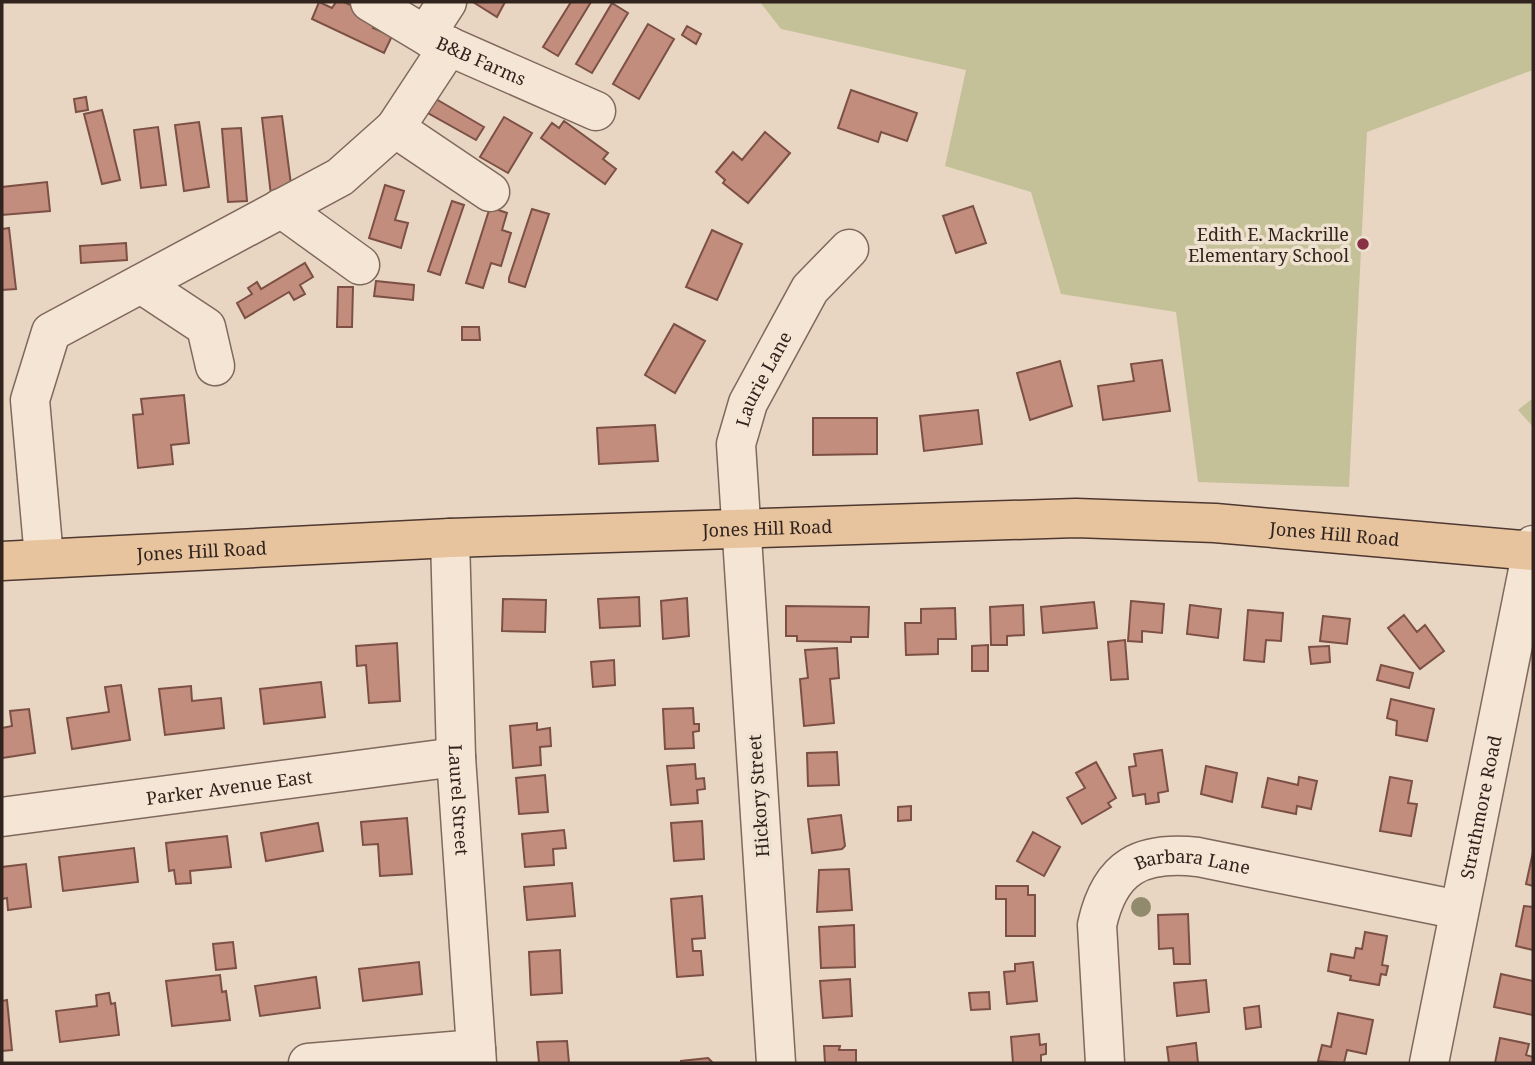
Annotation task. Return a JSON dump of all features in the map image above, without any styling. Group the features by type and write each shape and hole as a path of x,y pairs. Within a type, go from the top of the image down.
{"main road":[{"name":"Jones Hill Road","path":"2,561 450,538 1076,518 1215,523 1532,549"}],"street":[{"name":"B&B Farms","path":"370,2 440,42 596,111"},
{"path":"44,558 30,400 51,332 340,177 395,128 440,42 432,24 447,2"},
{"path":"395,128 490,192"},
{"path":"281,208 360,265"},
{"name":"Laurie Lane","path":"740,529 736,444 748,403 810,289 849,249"},
{"path":"141,284 206,327 215,366"},
{"name":"Hickory Street","path":"740,529 776,1063"},
{"name":"Laurel Street","path":"450,538 456,757 477,1056"},
{"name":"Strathmore Road","path":"1429,1063 1532,549"},
{"name":"Parker Avenue East","path":"2,817 456,757"},
{"name":"Barbara Lane","path":"1105,1063 1097,925 1101,906 1111,887 1141,861 1157,855 1198,857 1459,910"},
{"path":"308,1063 477,1056"}],"shaded area":[{"path":"760,2 1533,2 1533,70 1367,132 1349,487 1198,482 1176,312 1061,294 1031,192 945,166 966,70 781,29"},
{"path":"1533,398 1533,427 1518,410"}],"building":[{"path":"319,2 332,8 336,2 344,2 378,18 373,28 392,36 384,53 312,19"},
{"path":"473,2 505,2 497,17"},
{"path":"571,2 591,2 558,56 543,47"},
{"path":"612,3 628,13 592,73 576,64"},
{"path":"648,24 674,39 639,99 613,84"},
{"path":"687,26 701,34 696,44 682,35"},
{"path":"851,90 917,113 907,141 881,132 878,142 838,128"},
{"path":"86,97 88,110 76,112 74,99"},
{"path":"436,99 484,127 476,140 428,113"},
{"path":"102,110 120,180 102,184 84,114"},
{"path":"282,116 292,192 271,195 262,118"},
{"path":"504,117 532,133 508,173 480,157"},
{"path":"564,121 608,153 603,159 616,169 605,184 541,138 552,123 559,128"},
{"path":"199,122 209,187 184,191 175,125"},
{"path":"158,127 166,185 141,188 134,130"},
{"path":"241,128 247,201 228,202 222,129"},
{"path":"765,132 790,153 748,203 723,183 725,180 716,172 733,152 742,160"},
{"path":"47,182 50,211 2,215 2,187"},
{"path":"385,185 404,191 395,220 408,223 401,248 369,238"},
{"path":"452,201 464,205 440,275 428,271"},
{"path":"973,206 986,243 956,253 943,216"},
{"path":"490,207 507,213 502,230 511,233 501,266 491,263 483,288 466,283"},
{"path":"532,209 549,214 525,287 509,282 509,278"},
{"path":"9,228 16,289 2,290 2,229"},
{"path":"712,230 742,244 717,300 686,287"},
{"path":"126,243 127,260 81,263 80,246"},
{"path":"305,263 313,277 300,285 305,294 294,300 289,292 245,318 237,303 252,294 248,288 257,282 261,289"},
{"path":"376,281 414,285 413,300 374,296"},
{"path":"338,287 353,287 352,327 337,327"},
{"path":"674,324 705,341 675,393 645,375"},
{"path":"462,327 479,327 480,340 462,340"},
{"path":"1162,360 1170,411 1103,420 1098,386 1134,381 1131,364"},
{"path":"1060,361 1072,406 1030,420 1017,373"},
{"path":"184,395 189,443 171,445 173,464 138,468 133,415 143,414 141,399"},
{"path":"978,410 982,444 924,451 920,416"},
{"path":"813,418 877,418 877,454 813,455"},
{"path":"655,425 658,461 599,464 597,428"},
{"path":"639,597 640,626 600,628 598,599"},
{"path":"687,598 689,636 663,639 661,601"},
{"path":"503,599 546,600 545,632 502,631"},
{"path":"1131,601 1164,604 1162,633 1142,631 1142,642 1128,641"},
{"path":"1094,602 1097,628 1043,633 1041,607"},
{"path":"1023,605 1024,635 1007,636 1007,645 991,645 990,607"},
{"path":"1190,605 1221,609 1218,638 1187,634"},
{"path":"786,606 869,607 868,637 851,637 851,642 797,641 797,636 786,636"},
{"path":"955,608 956,639 938,639 938,654 906,655 905,623 921,623 921,609"},
{"path":"1248,610 1283,613 1281,641 1266,640 1264,662 1244,660"},
{"path":"1404,615 1417,632 1425,625 1444,651 1420,669 1388,628"},
{"path":"1323,616 1350,619 1347,644 1320,641"},
{"path":"1125,640 1128,679 1111,680 1108,642"},
{"path":"397,643 400,701 369,703 366,665 357,666 356,646"},
{"path":"988,645 988,671 972,671 972,646"},
{"path":"1329,646 1330,662 1311,664 1309,647"},
{"path":"837,648 839,678 830,679 834,723 804,726 800,679 808,678 805,650"},
{"path":"614,660 615,685 593,687 591,662"},
{"path":"1381,665 1413,673 1409,688 1377,680"},
{"path":"321,682 325,717 264,724 260,689"},
{"path":"121,685 130,740 72,749 67,718 109,712 105,687"},
{"path":"191,686 192,701 221,698 224,728 165,735 159,689"},
{"path":"1391,699 1434,709 1427,741 1396,735 1397,721 1387,718"},
{"path":"693,708 694,724 699,724 699,731 693,732 694,748 665,749 663,709"},
{"path":"29,709 35,753 2,758 2,728 12,726 10,711"},
{"path":"537,723 537,730 550,728 551,746 540,747 541,765 513,768 510,726"},
{"path":"1162,750 1168,791 1158,793 1159,802 1146,804 1145,794 1133,796 1129,767 1136,766 1134,754"},
{"path":"837,752 839,785 808,786 807,753"},
{"path":"1096,762 1116,798 1108,803 1111,807 1082,824 1067,798 1085,788 1076,773"},
{"path":"695,764 696,779 704,778 705,789 697,790 698,803 671,805 667,766"},
{"path":"1206,766 1237,773 1232,802 1201,794"},
{"path":"545,775 548,812 519,814 516,778"},
{"path":"1299,777 1317,781 1311,809 1297,806 1296,814 1262,807 1268,778 1298,785"},
{"path":"1390,777 1412,781 1408,803 1417,804 1411,836 1380,831"},
{"path":"911,806 911,820 898,821 898,807"},
{"path":"841,815 845,846 842,849 812,853 808,819"},
{"path":"407,818 412,874 380,876 378,844 363,845 361,822"},
{"path":"702,821 704,859 674,861 671,823"},
{"path":"318,823 323,851 266,861 261,833"},
{"path":"564,830 566,848 553,849 554,865 525,867 522,834"},
{"path":"1033,832 1060,847 1044,876 1017,861"},
{"path":"227,836 231,867 190,871 191,883 176,884 174,870 169,871 166,843"},
{"path":"134,848 138,882 63,891 59,857"},
{"path":"1533,852 1533,886 1526,884"},
{"path":"26,864 31,907 8,910 7,898 2,899 2,867"},
{"path":"849,869 852,910 817,912 819,870"},
{"path":"572,883 575,916 527,920 524,887"},
{"path":"996,886 1028,886 1028,895 1035,895 1035,936 1006,936 1006,899 996,899"},
{"path":"702,896 705,938 692,939 693,951 701,951 703,975 677,977 671,899"},
{"path":"1524,906 1533,907 1533,950 1516,946"},
{"path":"1188,914 1190,964 1174,964 1173,948 1159,949 1158,915"},
{"path":"854,925 855,967 821,968 819,927"},
{"path":"1365,932 1387,936 1382,965 1388,966 1386,975 1381,974 1379,985 1350,980 1351,976 1328,971 1331,954 1354,958 1356,948 1362,949"},
{"path":"233,942 236,968 216,970 213,944"},
{"path":"560,950 562,993 531,995 529,952"},
{"path":"419,962 422,994 363,1001 359,969"},
{"path":"1033,962 1037,1001 1007,1004 1004,972 1015,971 1015,964"},
{"path":"1501,974 1533,981 1533,1015 1494,1007"},
{"path":"220,975 222,992 226,991 230,1020 172,1026 166,981"},
{"path":"316,977 320,1008 260,1016 255,986"},
{"path":"850,979 852,1016 823,1018 820,981"},
{"path":"1206,980 1209,1012 1177,1016 1174,983"},
{"path":"989,992 990,1009 971,1010 969,993"},
{"path":"109,993 111,1004 115,1003 119,1035 60,1042 56,1011 97,1006 96,995"},
{"path":"7,1000 12,1050 2,1051 2,1001"},
{"path":"1259,1006 1261,1027 1246,1029 1244,1008"},
{"path":"1338,1013 1373,1020 1366,1054 1347,1050 1344,1063 1318,1061 1322,1045 1331,1047"},
{"path":"1039,1034 1040,1045 1046,1044 1046,1054 1041,1055 1041,1063 1013,1063 1011,1037"},
{"path":"1500,1038 1529,1044 1526,1055 1533,1057 1533,1063 1495,1063"},
{"path":"567,1041 569,1063 539,1063 537,1042"},
{"path":"1196,1043 1198,1063 1169,1063 1167,1047"},
{"path":"824,1046 840,1046 839,1050 856,1050 856,1063 825,1063"},
{"path":"708,1058 713,1063 681,1063 681,1061"}],"place":[{"name":"Edith E. Mackrille Elementary School","path":"1363,244"}]}
